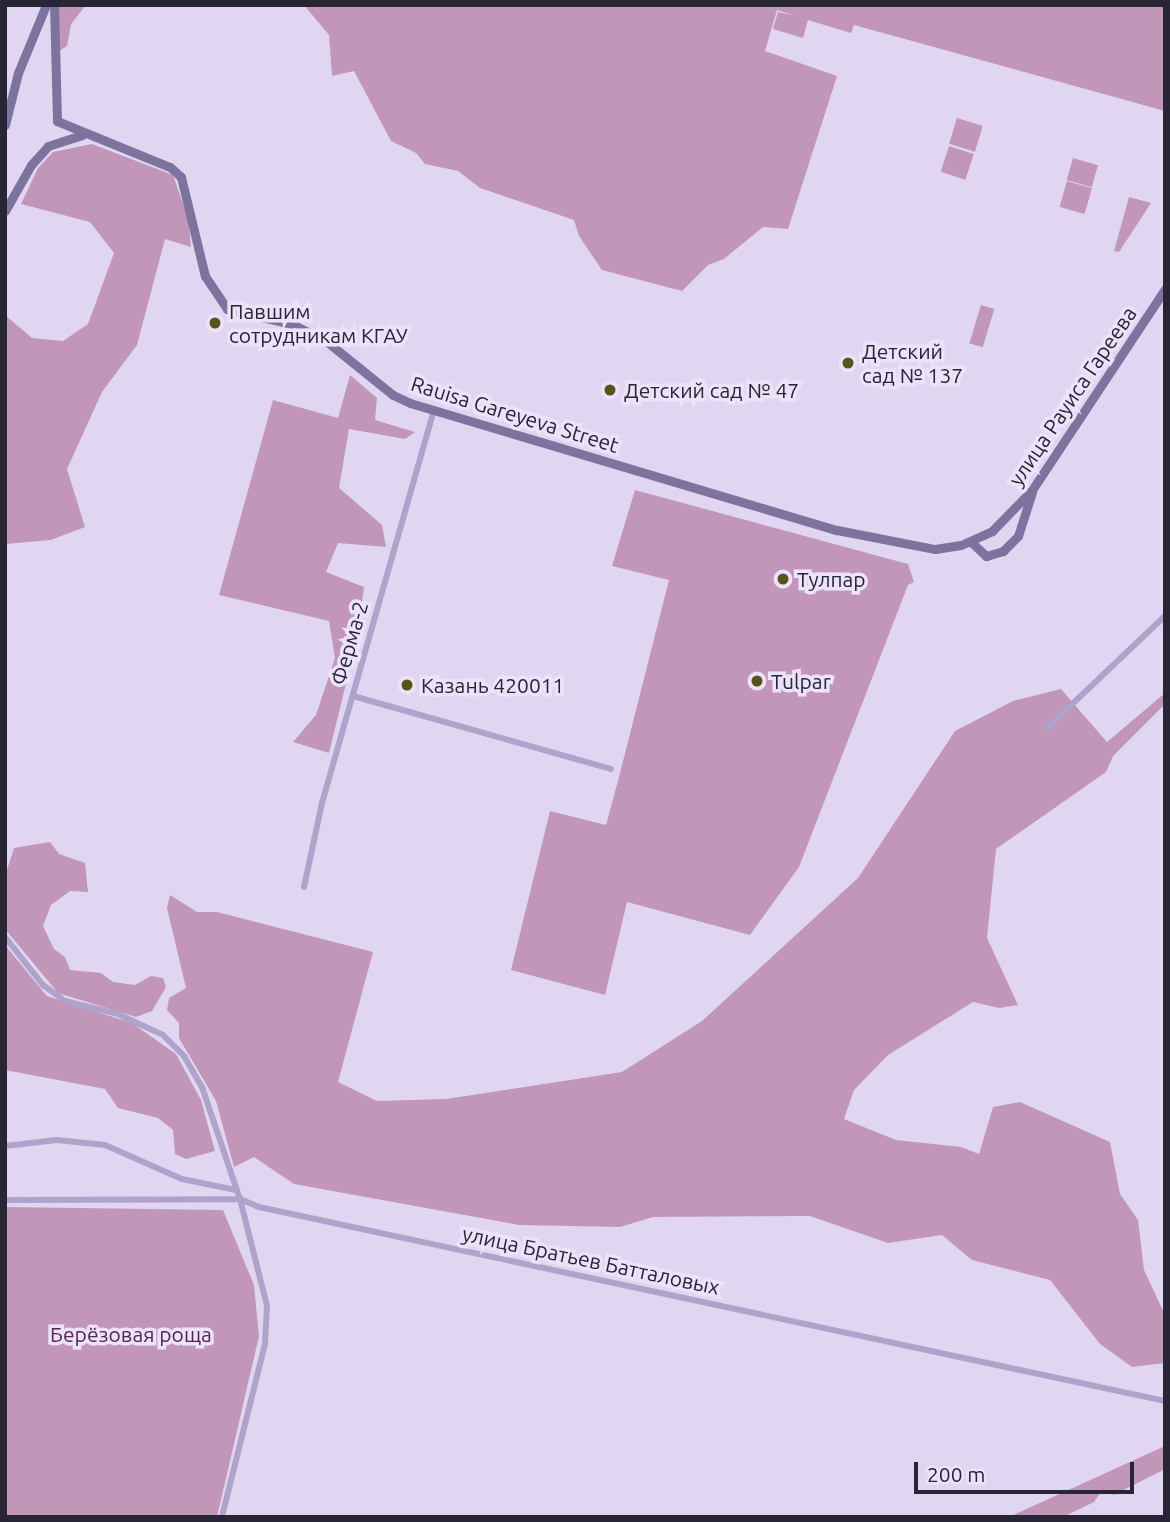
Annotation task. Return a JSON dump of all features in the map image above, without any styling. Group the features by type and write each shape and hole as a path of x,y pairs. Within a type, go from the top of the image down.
{"street":[{"path":"5,125 18,73 46,5"},
{"path":"54,5 57,121 84,135"},
{"path":"5,211 31,165 48,146 84,135"},
{"name":"Rauisa Gareyeva Street","path":"84,135 170,167 181,177 205,276 228,309 292,324 326,341 393,395 434,411 838,530 935,550 971,542"},
{"name":"улица Рауиса Гареева","path":"971,542 992,531 1032,490 1165,289"},
{"name":"Ферма-2","path":"304,887 353,696 434,411"},
{"path":"971,542 986,556 1003,551 1018,536 1032,490"},
{"path":"1047,728 1165,616"},
{"path":"353,696 611,769"},
{"path":"5,937 43,985 65,1001 143,1024 163,1035 184,1056 202,1087 240,1199 264,1284 265,1344 222,1517"},
{"path":"5,1146 57,1140 105,1145 182,1179 236,1190"},
{"name":"улица Братьев Батталовых","path":"5,1200 240,1199 259,1207 1165,1401"}],"green space":[{"path":"59,5 86,5 71,24 67,46 58,52"},
{"path":"304,5 1165,5 1165,111 854,25 851,33 808,20 803,38 773,29 778,12 796,16 777,10 765,51 837,76 788,229 763,227 724,259 708,265 682,291 602,270 579,236 574,220 480,188 458,171 425,164 416,153 391,141 354,71 332,76 329,35"},
{"path":"957,118 983,126 975,152 949,144"},
{"path":"92,144 173,175 188,218 191,247 165,239 137,345 102,392 67,469 85,527 51,540 5,544 5,315 32,338 63,341 88,324 114,253 90,222 21,204 38,168 53,152"},
{"path":"949,146 974,154 965,180 941,172"},
{"path":"1073,158 1098,165 1092,187 1067,180"},
{"path":"1067,181 1092,188 1085,214 1060,207"},
{"path":"1129,197 1151,203 1119,252 1114,251"},
{"path":"981,305 994,309 983,347 969,343"},
{"path":"350,375 377,398 375,420 415,432 405,439 349,429 339,488 382,525 386,547 338,543 326,572 364,587 357,639 329,753 293,742 316,715 335,658 329,621 219,595 273,400 338,418"},
{"name":"Tulpar","path":"635,490 908,564 914,582 908,585 799,867 750,935 627,902 605,995 511,970 550,811 606,825 619,777 669,580 612,566"},
{"path":"1061,689 1107,742 1165,693 1165,704 1113,756 1106,772 996,849 987,938 1018,1005 999,1008 973,1002 888,1055 854,1090 844,1119 896,1140 961,1147 979,1154 993,1107 1020,1102 1110,1142 1120,1194 1138,1220 1144,1270 1165,1315 1165,1363 1132,1367 1100,1344 1050,1280 972,1260 942,1235 888,1243 810,1216 653,1217 620,1227 519,1225 294,1184 254,1157 234,1167 216,1101 179,1038 179,1023 167,1010 169,998 186,988 167,908 170,895 197,912 217,912 373,952 338,1082 377,1101 446,1099 622,1072 702,1021 858,878 955,731 1013,701"},
{"path":"50,842 59,854 85,863 88,892 70,891 51,905 43,926 54,949 65,957 70,970 101,973 113,982 135,985 151,976 163,978 166,987 152,1011 136,1017 58,993 5,929 5,876 14,848"},
{"path":"5,945 47,996 132,1023 176,1054 201,1100 215,1151 186,1159 175,1154 173,1130 158,1118 118,1108 105,1089 5,1070"},
{"name":"Берёзовая роща","path":"5,1207 223,1210 254,1285 259,1336 217,1517 5,1517"},
{"path":"1165,1446 1165,1469 1114,1495 1102,1490 1094,1502 1063,1517 1009,1517"}],"place":[{"name":"Павшим сотрудникам КГАУ","path":"215,323"},
{"name":"Детский сад № 137","path":"848,363"},
{"name":"Детский сад № 47","path":"610,390"},
{"name":"Тулпар","path":"783,579"},
{"name":"Tulpar","path":"757,681"},
{"name":"Казань 420011","path":"407,685"}]}
